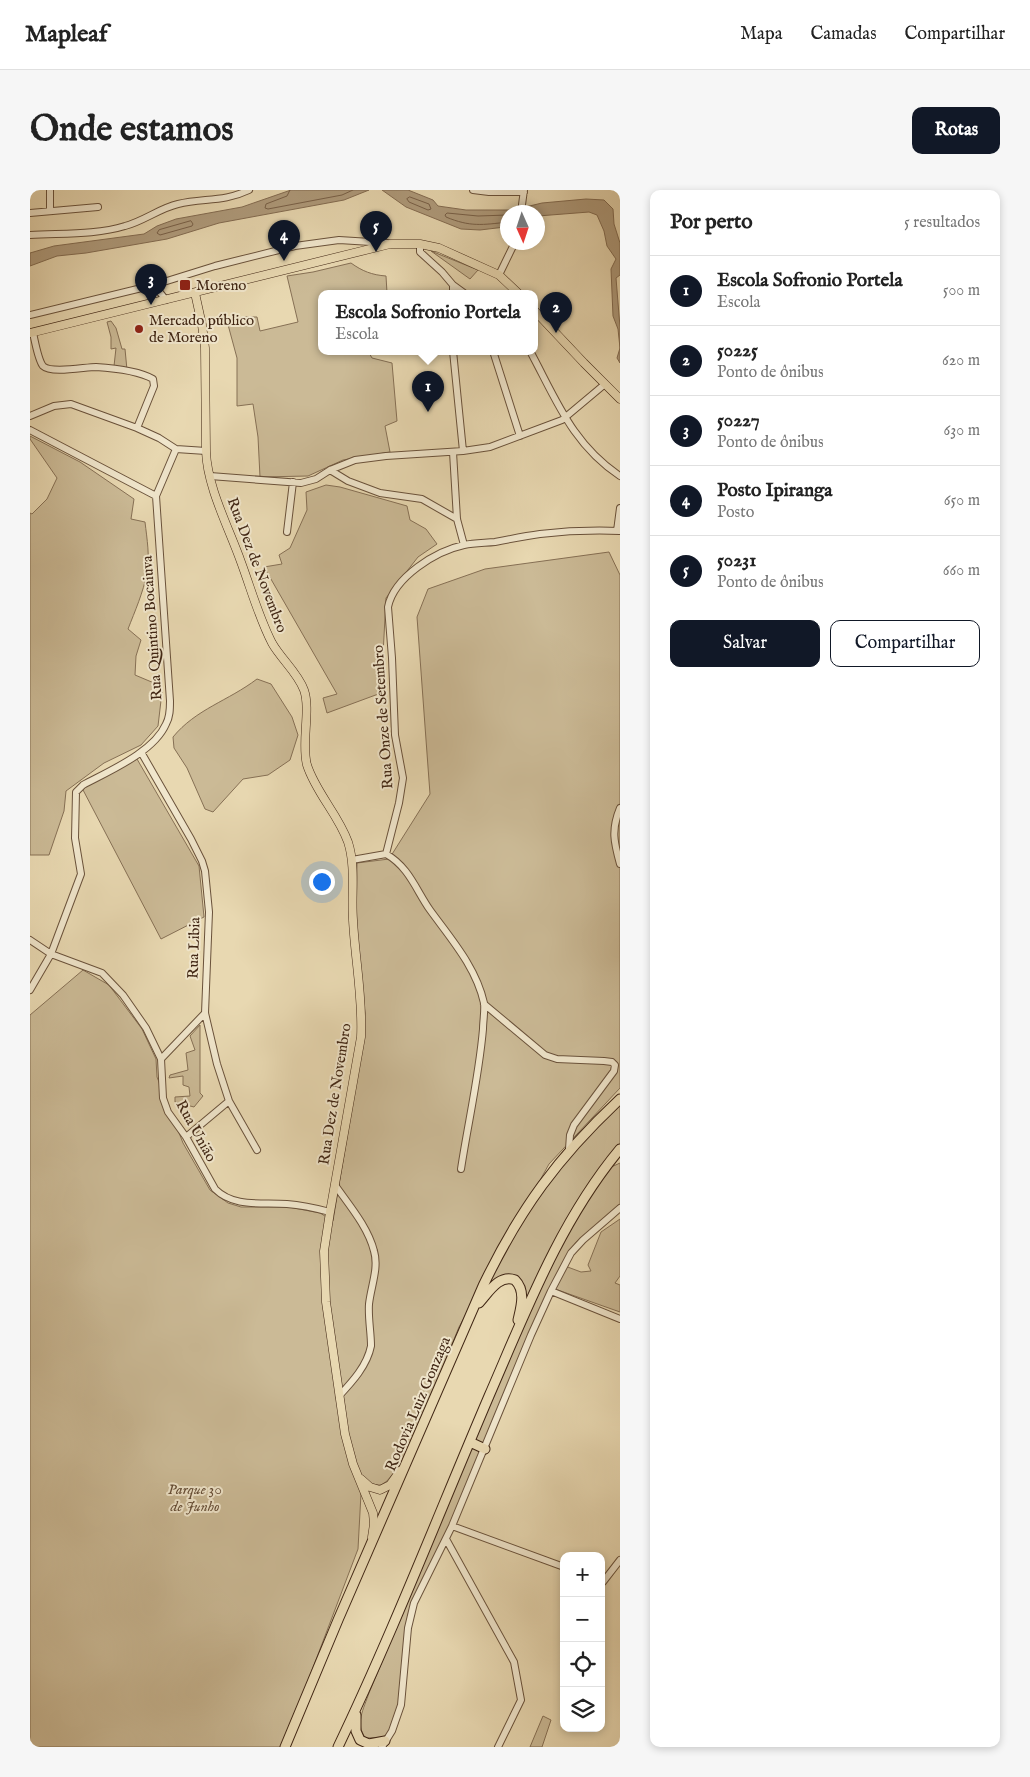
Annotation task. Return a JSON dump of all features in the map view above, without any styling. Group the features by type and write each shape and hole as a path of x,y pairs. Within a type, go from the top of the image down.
{"highway":[{"name":"Rodovia Luiz Gonzaga","path":"286,1747 338,1620 500,1251 516,1222 542,1184 588,1128 620,1099"},
{"path":"338,1747 357,1707 509,1349 545,1270 574,1216 606,1166 620,1150"},
{"path":"606,1166 620,1162"},
{"path":"474,1310 499,1281 512,1278 518,1282 522,1292 522,1305 509,1349"},
{"path":"470,1442 485,1449"},
{"path":"357,1707 356,1724 360,1740 369,1744 383,1744"}],"main road":[{"path":"31,333 390,244 433,246 499,275 515,290"},
{"name":"Rua Dez de Novembro","path":"195,293 205,348 206,451 210,476 268,636 304,690 305,754 307,765 314,781 344,830 352,860 352,918 362,1026 359,1051 344,1124 324,1252 327,1312 345,1434 374,1517 370,1548"},
{"path":"538,314 620,399"},
{"path":"359,1476 370,1487 377,1490 383,1489 390,1485 409,1460"}],"street":[{"path":"50,190 50,210"},
{"path":"30,235 89,232 124,227 179,204 225,199 250,190"},
{"path":"473,190 489,192 524,191 522,205"},
{"path":"30,213 98,207"},
{"path":"30,315 154,285 215,266 318,242 339,240 390,244"},
{"path":"420,244 420,252 460,290"},
{"path":"499,275 511,250"},
{"path":"154,285 166,300"},
{"path":"453,285 453,290"},
{"path":"31,333 41,363 46,368 54,370 94,367 108,368 153,379 154,386 137,428"},
{"path":"453,355 463,451"},
{"path":"494,355 520,436"},
{"path":"532,355 564,417 594,457 620,476"},
{"path":"210,476 308,482 330,470 355,460 484,448 555,423 605,384"},
{"path":"30,416 54,406 71,404 137,428 159,438 176,449 206,451"},
{"path":"30,430 156,496"},
{"name":"Rua Quintino Bocaiuva","path":"30,990 51,954 81,874 76,838 76,792 83,785 141,752 163,730 168,719 170,710 156,496 176,449"},
{"path":"453,452 458,519 464,545"},
{"path":"330,470 348,481 380,493 422,500 458,519"},
{"path":"287,532 293,482"},
{"path":"618,531 620,508"},
{"name":"Rua Onze de Setembro","path":"386,854 399,803 402,778 394,716 388,607 398,585 425,563 464,545 488,543 539,534 618,531"},
{"name":"Rua Libia","path":"141,752 191,839 205,871 209,912 205,1013 217,1064 229,1101 257,1150"},
{"path":"620,808 615,819 613,834 620,864"},
{"path":"352,860 386,854 399,863 414,882 429,909 461,952 484,1004 480,1058 461,1169"},
{"name":"Rua União","path":"30,940 51,954 96,971 110,980 146,1028 162,1059 163,1098 172,1119 186,1137 215,1190 229,1200 238,1202 289,1204 330,1212"},
{"path":"484,1004 545,1055 557,1059 618,1062 614,1071 574,1125 570,1135 570,1149"},
{"path":"162,1059 205,1013"},
{"path":"186,1137 229,1101"},
{"name":"Rua Dez de Novembro","path":"335,1185 355,1212 367,1234 376,1258 369,1311 372,1346 366,1362 354,1380 339,1396"},
{"path":"383,1744 392,1731 401,1705 410,1617 485,1449 530,1335 571,1253 620,1208"},
{"path":"551,1291 620,1318"},
{"path":"452,1526 560,1566"},
{"path":"446,1539 514,1662 521,1700 498,1747"},
{"path":"605,1579 620,1560"}],"green space":[{"path":"431,251 478,270 470,279"},
{"path":"351,263 367,272 386,276 387,290 318,290 318,355 370,355 372,358 392,363 397,421 385,426 390,452 343,460 308,476 260,477 258,437 253,404 237,406 237,358 227,321 245,317 257,317 260,331 298,322 287,276"},
{"path":"111,321 116,328 122,349 125,349 127,370 114,366 116,348 111,349 111,337 107,322"},
{"path":"30,436 80,462 134,499 131,519 145,522 148,561 147,573 139,602 128,629 141,640 136,656 135,675 154,683 162,692 158,726 141,745 104,763 66,791 64,811 49,855 30,855 30,513 32,514 47,499 57,478 30,439"},
{"path":"326,485 340,487 407,506 410,520 426,529 437,544 418,557 386,598 381,693 327,713 323,698 337,694 264,567 282,564 279,555 290,548 307,510 306,492"},
{"name":"Parque 30 de Junho","path":"609,552 620,575 620,1088 549,1164 523,1211 572,1142 620,1099 620,1147 524,1304 513,1276 483,1292 522,1213 459,1327 406,1457 387,1481 381,1485 372,1485 362,1475 358,1549 281,1747 30,1747 30,1015 83,970 109,985 142,1029 156,1059 157,1077 183,1143 210,1190 228,1203 241,1207 289,1207 320,1213 333,1221 357,1077 365,1013 356,931 357,863 389,859 430,794 417,617 428,589 485,569"},
{"path":"257,679 271,684 292,717 298,735 290,760 268,775 243,779 213,812 205,809 187,768 174,748 173,737 182,727 202,712"},
{"path":"137,759 199,866 204,917 161,939 82,788"},
{"path":"200,1025 200,1093 203,1096 194,1107 175,1102 175,1097 190,1096 189,1087 183,1085 183,1076 169,1078 170,1075 188,1070 186,1053 195,1050 190,1036"},
{"path":"620,1163 620,1205 576,1242 542,1304 452,1524 408,1614 399,1704 391,1729 384,1737 366,1738 362,1733 360,1722 369,1693 513,1348 561,1243 607,1169"},
{"path":"620,1219 620,1276 615,1283 620,1285 620,1312 555,1289 565,1266 581,1272 591,1271 588,1265 601,1232"},
{"path":"543,1716 551,1720 542,1747 530,1747"}],"water":[{"path":"291,190 369,190 344,200 219,223 167,239 57,256 30,266 30,253 54,246 144,234 157,226 176,219 242,207"},
{"path":"382,190 408,190 433,200 438,206 466,210 500,210 500,228 480,230 461,229 406,207"},
{"path":"586,199 604,200 613,209 614,224 620,243 620,275 616,278 620,348 618,329 613,316 611,269 616,259 607,246 604,231 597,215 589,212 545,215 545,205 534,205"},
{"path":"620,348 620,363 617,358"}],"place":[{"name":"50231","path":"376,252"},
{"name":"Posto Ipiranga","path":"284,261"},
{"name":"Moreno","path":"185,285"},
{"name":"50227","path":"151,305"},
{"name":"Mercado público de Moreno","path":"139,329"},
{"name":"50225","path":"556,333"},
{"name":"Escola Sofronio Portela","path":"428,412"}]}
